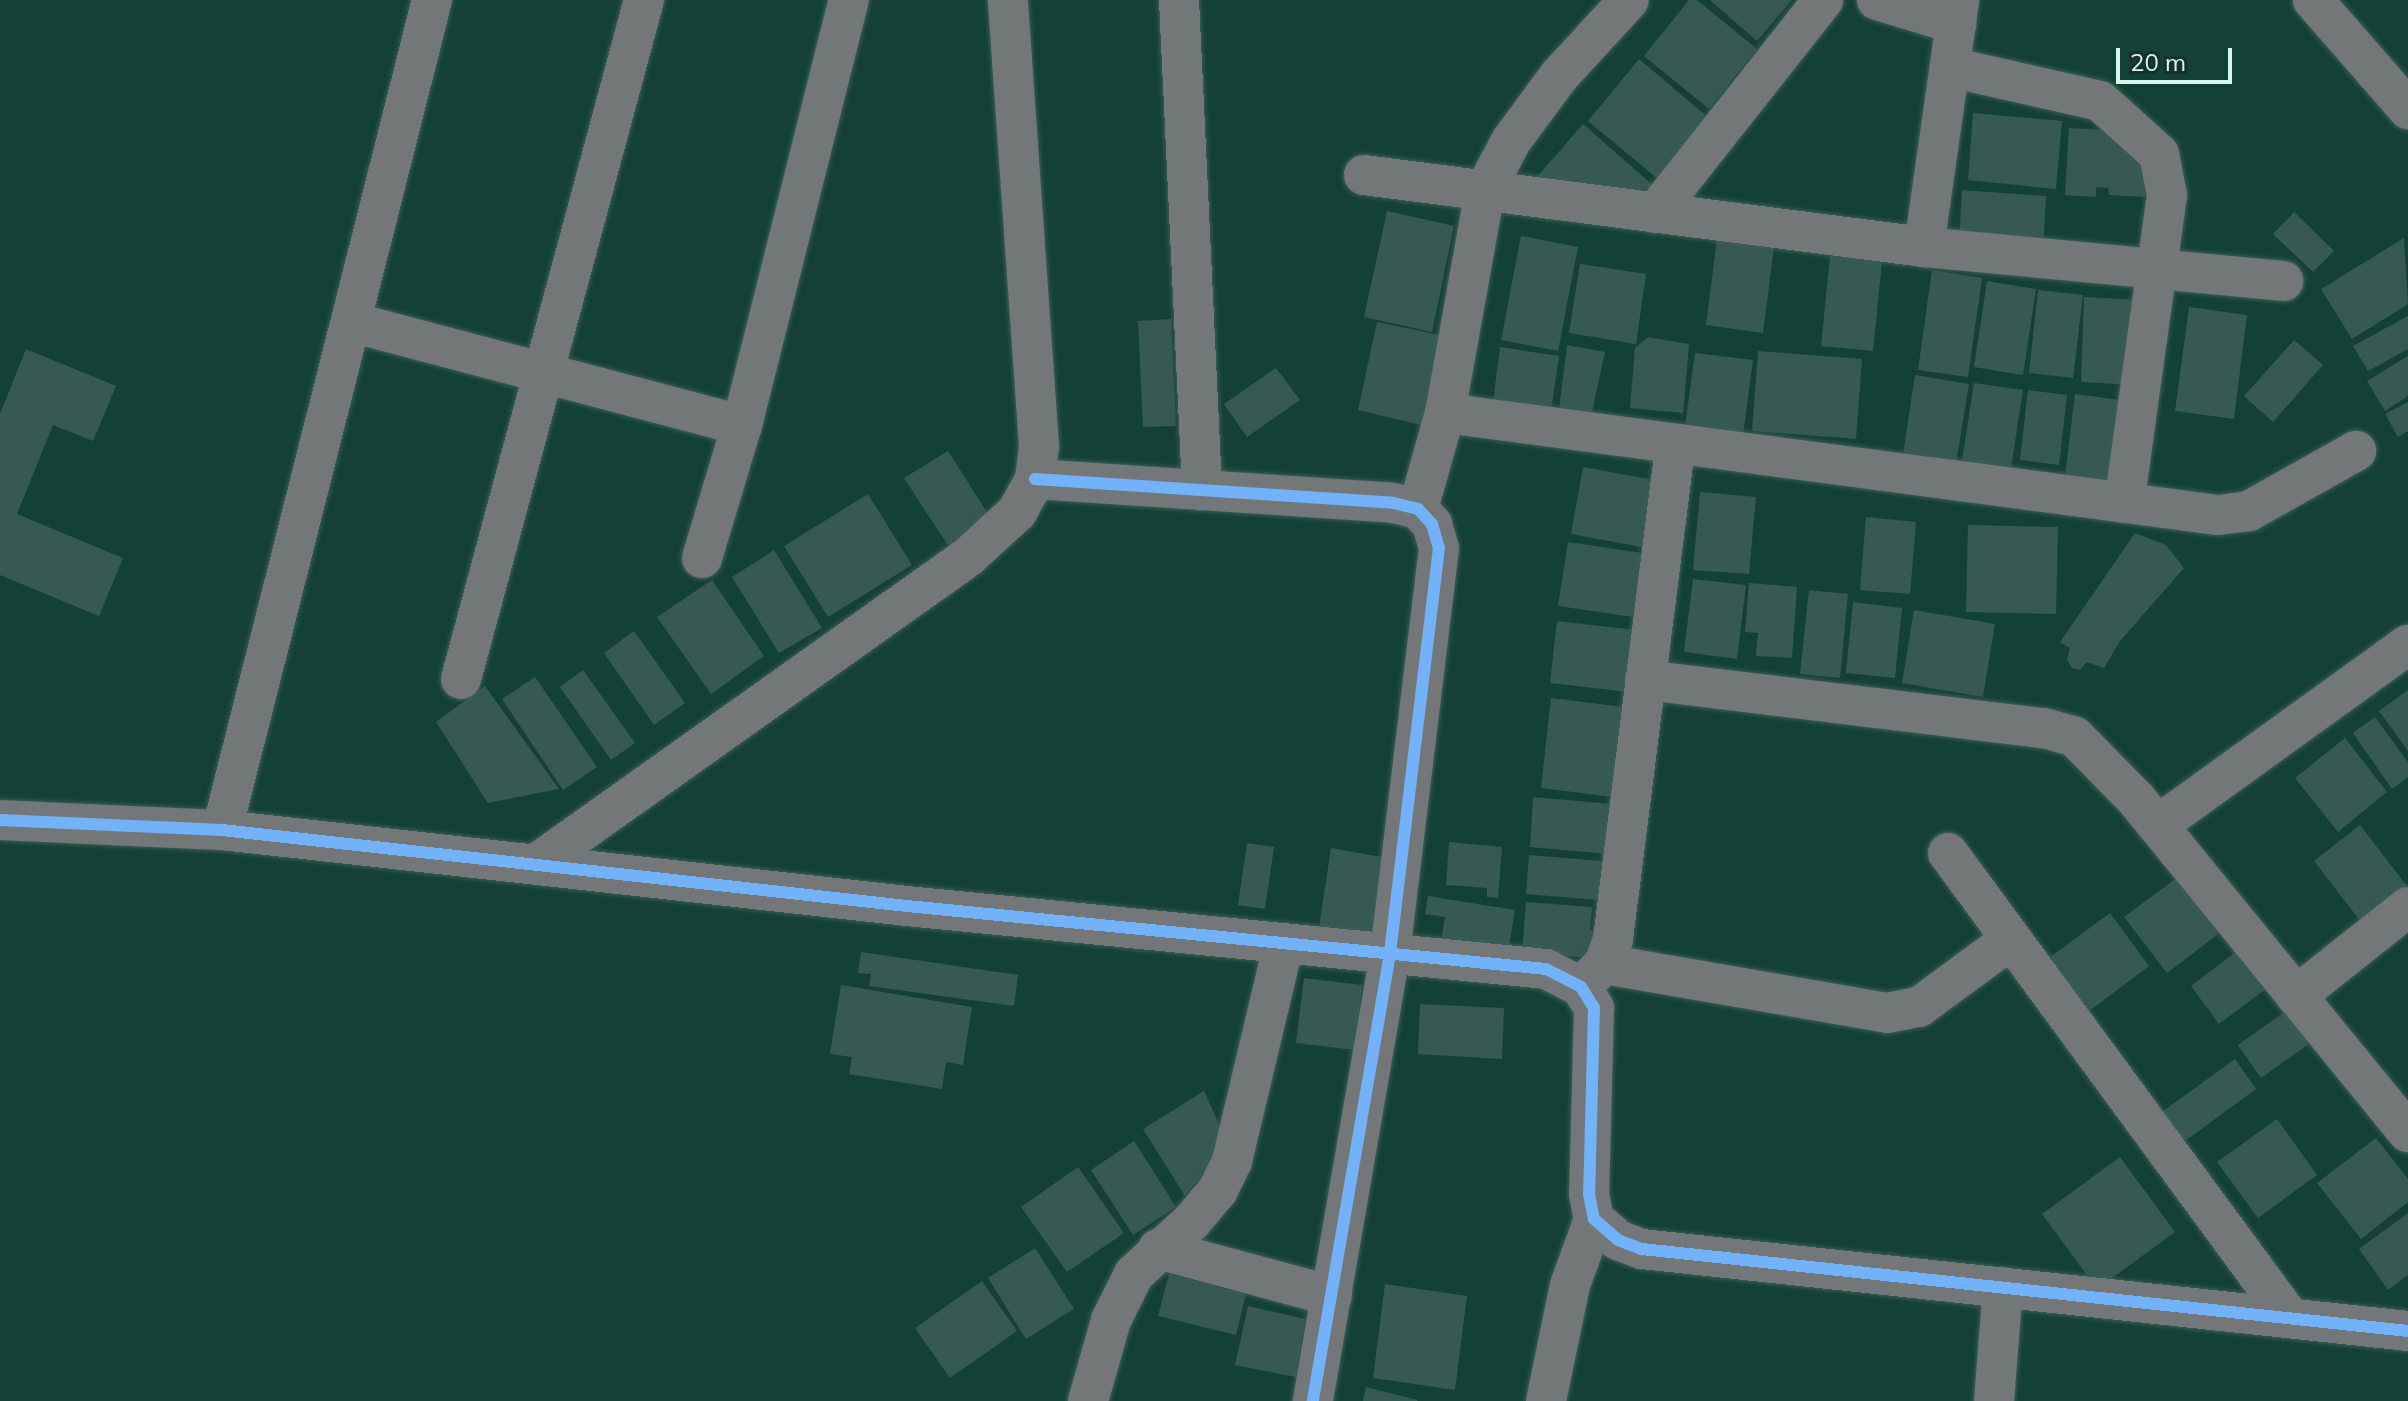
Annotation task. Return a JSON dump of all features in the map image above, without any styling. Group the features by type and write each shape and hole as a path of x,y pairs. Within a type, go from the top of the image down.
{"street":[{"path":"222,830 432,0"},
{"path":"461,679 644,0"},
{"path":"702,558 742,425 849,0"},
{"path":"536,864 968,557 1017,512 1035,479 1039,446 1008,0"},
{"path":"1179,0 1202,490"},
{"path":"1418,509 1445,413 1485,190 1511,141 1559,76 1629,0"},
{"path":"1655,213 1823,0"},
{"path":"1877,0 1958,12 1924,247"},
{"path":"2331,6 2408,109"},
{"path":"1950,67 2100,101 2159,154 2167,195 2153,269 2124,503"},
{"path":"1364,175 1924,247 2283,281"},
{"path":"351,322 742,425"},
{"path":"1445,413 1675,446 2218,515 2249,511 2356,451"},
{"path":"1546,1401 1570,1285 1594,1219 1589,1194 1593,976 1613,939 1675,446"},
{"path":"1035,479 1418,509 1432,524 1439,548 1390,954 1313,1401"},
{"path":"2158,825 2408,645"},
{"path":"1645,680 2044,728 2075,737 2101,759 2158,825 2408,1132"},
{"path":"0,820 222,830 1546,969 1887,1013 1919,1007 2009,941"},
{"path":"1948,853 2009,941 2290,1318"},
{"path":"2296,996 2408,907"},
{"path":"1088,1401 1111,1320 1134,1274 1218,1190 1232,1161 1284,943"},
{"path":"1594,1219 1618,1240 1642,1249 2408,1331"},
{"path":"1158,1249 1332,1296"},
{"path":"1994,1401 2003,1287"}],"building":[{"path":"1689,0 1697,0 1757,49 1709,109 1644,56"},
{"path":"1710,0 1792,0 1757,41"},
{"path":"1639,59 1709,118 1658,179 1588,121"},
{"path":"1973,113 2062,121 2056,189 1968,180"},
{"path":"1583,124 1655,187 1611,194 1536,178"},
{"path":"2069,128 2148,133 2145,197 2109,195 2108,188 2096,187 2096,197 2065,195"},
{"path":"1962,190 2046,196 2043,251 1959,245"},
{"path":"1387,211 1454,226 1432,332 1364,317"},
{"path":"2294,212 2334,251 2313,272 2273,234"},
{"path":"1718,231 1775,239 1763,333 1706,325"},
{"path":"1521,236 1578,247 1558,351 1501,340"},
{"path":"2404,238 2408,304 2352,339 2321,289"},
{"path":"1831,246 1883,252 1873,351 1821,346"},
{"path":"1580,264 1646,274 1636,344 1569,333"},
{"path":"1932,270 1982,278 1968,377 1918,370"},
{"path":"1987,281 2036,289 2023,375 1974,367"},
{"path":"2038,290 2083,295 2073,378 2029,373"},
{"path":"2084,297 2140,300 2136,385 2081,382"},
{"path":"2189,307 2247,315 2234,419 2175,411"},
{"path":"2408,316 2408,349 2368,371 2353,346"},
{"path":"1171,319 1176,426 1143,427 1138,321"},
{"path":"1377,322 1449,337 1430,427 1358,410"},
{"path":"1648,337 1689,344 1683,413 1630,408 1635,348"},
{"path":"2294,340 2323,365 2273,422 2244,396"},
{"path":"1567,345 1605,352 1589,426 1557,425"},
{"path":"1500,347 1559,356 1549,426 1491,418"},
{"path":"26,349 116,386 93,441 53,425 17,514 123,558 99,616 0,575 0,414"},
{"path":"1758,351 1862,359 1856,439 1752,431"},
{"path":"1695,353 1753,360 1741,450 1683,441"},
{"path":"2408,356 2408,396 2385,411 2367,381"},
{"path":"1276,368 1300,400 1247,437 1224,404"},
{"path":"1915,375 1969,384 1955,469 1902,460"},
{"path":"1974,383 2023,390 2011,468 1962,461"},
{"path":"2028,390 2067,395 2059,465 2020,460"},
{"path":"2075,394 2127,401 2119,483 2065,476"},
{"path":"2408,402 2408,431 2398,437 2385,414"},
{"path":"948,451 992,520 949,547 904,478"},
{"path":"1583,467 1659,481 1647,548 1571,534"},
{"path":"1700,492 1756,497 1749,574 1693,570"},
{"path":"868,494 912,565 828,617 784,546"},
{"path":"1866,517 1916,522 1910,594 1860,590"},
{"path":"1968,525 2058,527 2056,614 1966,612"},
{"path":"2135,533 2166,545 2184,568 2120,641 2104,668 2087,662 2080,670 2072,668 2067,659 2070,648 2060,642"},
{"path":"1568,542 1642,553 1633,617 1558,606"},
{"path":"774,550 822,628 779,653 732,577"},
{"path":"1693,579 1746,585 1737,659 1684,652"},
{"path":"712,580 764,656 711,694 657,617"},
{"path":"1749,583 1797,587 1792,658 1756,656 1758,633 1745,632"},
{"path":"1809,590 1848,594 1840,678 1800,674"},
{"path":"1853,602 1902,608 1895,678 1846,673"},
{"path":"1914,610 1995,624 1983,697 1902,683"},
{"path":"1557,621 1644,631 1637,693 1550,683"},
{"path":"634,631 685,703 654,725 604,653"},
{"path":"583,670 635,743 611,760 560,687"},
{"path":"535,677 597,767 563,790 502,699"},
{"path":"485,686 559,789 488,803 436,722"},
{"path":"2408,690 2408,751 2379,711"},
{"path":"1551,698 1640,709 1629,799 1541,788"},
{"path":"2375,717 2408,762 2408,777 2392,789 2353,733"},
{"path":"2345,738 2387,792 2338,832 2295,778"},
{"path":"1533,797 1623,805 1619,855 1530,847"},
{"path":"2360,825 2407,886 2361,922 2314,861"},
{"path":"1449,842 1502,847 1498,898 1487,897 1487,888 1446,885"},
{"path":"1247,843 1274,847 1265,909 1238,905"},
{"path":"1331,848 1388,858 1374,944 1318,934"},
{"path":"1529,855 1602,861 1599,900 1526,894"},
{"path":"2178,877 2221,932 2167,973 2124,917"},
{"path":"1428,896 1515,910 1507,958 1440,947 1445,917 1425,914"},
{"path":"1526,902 1592,907 1590,930 1598,931 1596,958 1522,953"},
{"path":"2110,913 2149,966 2088,1012 2049,958"},
{"path":"2242,947 2271,985 2219,1024 2191,986"},
{"path":"861,952 1018,975 1014,1006 869,986 871,974 858,973"},
{"path":"1304,978 1362,985 1355,1050 1296,1043"},
{"path":"841,985 972,1007 963,1065 946,1062 942,1089 849,1074 852,1057 830,1054"},
{"path":"1420,1004 1504,1008 1502,1059 1418,1054"},
{"path":"2287,1010 2310,1043 2261,1078 2238,1045"},
{"path":"2235,1059 2256,1089 2177,1147 2155,1117"},
{"path":"1204,1091 1228,1144 1185,1196 1143,1129"},
{"path":"2277,1119 2317,1175 2258,1218 2217,1162"},
{"path":"2376,1138 2408,1179 2408,1202 2361,1239 2317,1183"},
{"path":"1134,1141 1176,1207 1133,1235 1091,1170"},
{"path":"2120,1157 2175,1232 2097,1289 2042,1214"},
{"path":"1078,1167 1124,1233 1067,1272 1021,1207"},
{"path":"2408,1213 2408,1275 2388,1290 2359,1249"},
{"path":"1035,1248 1074,1309 1026,1339 988,1278"},
{"path":"1169,1274 1246,1294 1236,1335 1158,1316"},
{"path":"982,1281 1017,1331 950,1378 915,1328"},
{"path":"1385,1284 1467,1296 1455,1390 1373,1378"},
{"path":"1248,1306 1305,1319 1296,1377 1235,1365"},
{"path":"1366,1387 1418,1400 1363,1401"}],"cycle path":[{"path":"1035,479 1393,503 1418,509 1432,524 1439,548 1390,954 1313,1401"},
{"path":"0,820 222,830 907,906 1546,969 1581,987 1594,1008 1589,1194 1594,1219 1618,1240 1642,1249 2408,1331"}]}
